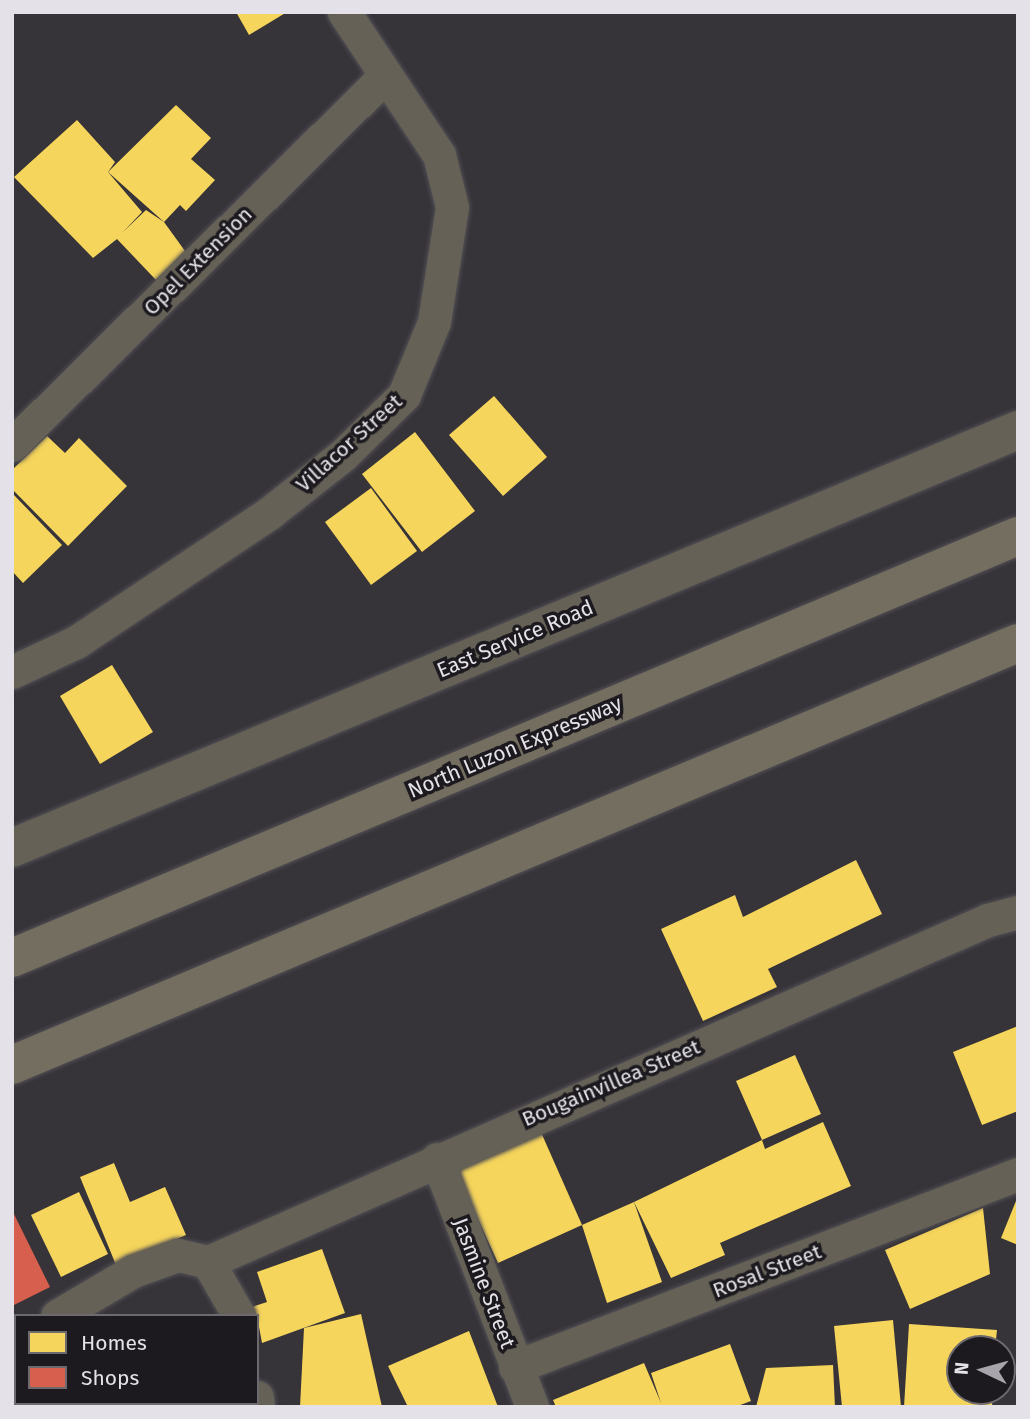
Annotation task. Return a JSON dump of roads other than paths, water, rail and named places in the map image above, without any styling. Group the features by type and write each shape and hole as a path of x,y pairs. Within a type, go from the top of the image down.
{"highway":[{"name":"North Luzon Expressway","path":"12,958 1018,536"},
{"path":"12,1065 1018,643"}],"street":[{"name":"Villacor Street","path":"12,672 76,642 268,514 343,454 404,396 434,322 452,207 439,155 384,77 344,12"},
{"name":"Opel Extension","path":"12,445 384,77"},
{"name":"East Service Road","path":"12,848 1018,430"},
{"name":"Bougainvillea Street","path":"208,1262 437,1159 988,920 1018,912"},
{"name":"Jasmine Street","path":"437,1159 532,1407"},
{"name":"Rosal Street","path":"515,1367 1018,1174"},
{"path":"60,1314 134,1271 178,1255 208,1262 238,1314"}]}
